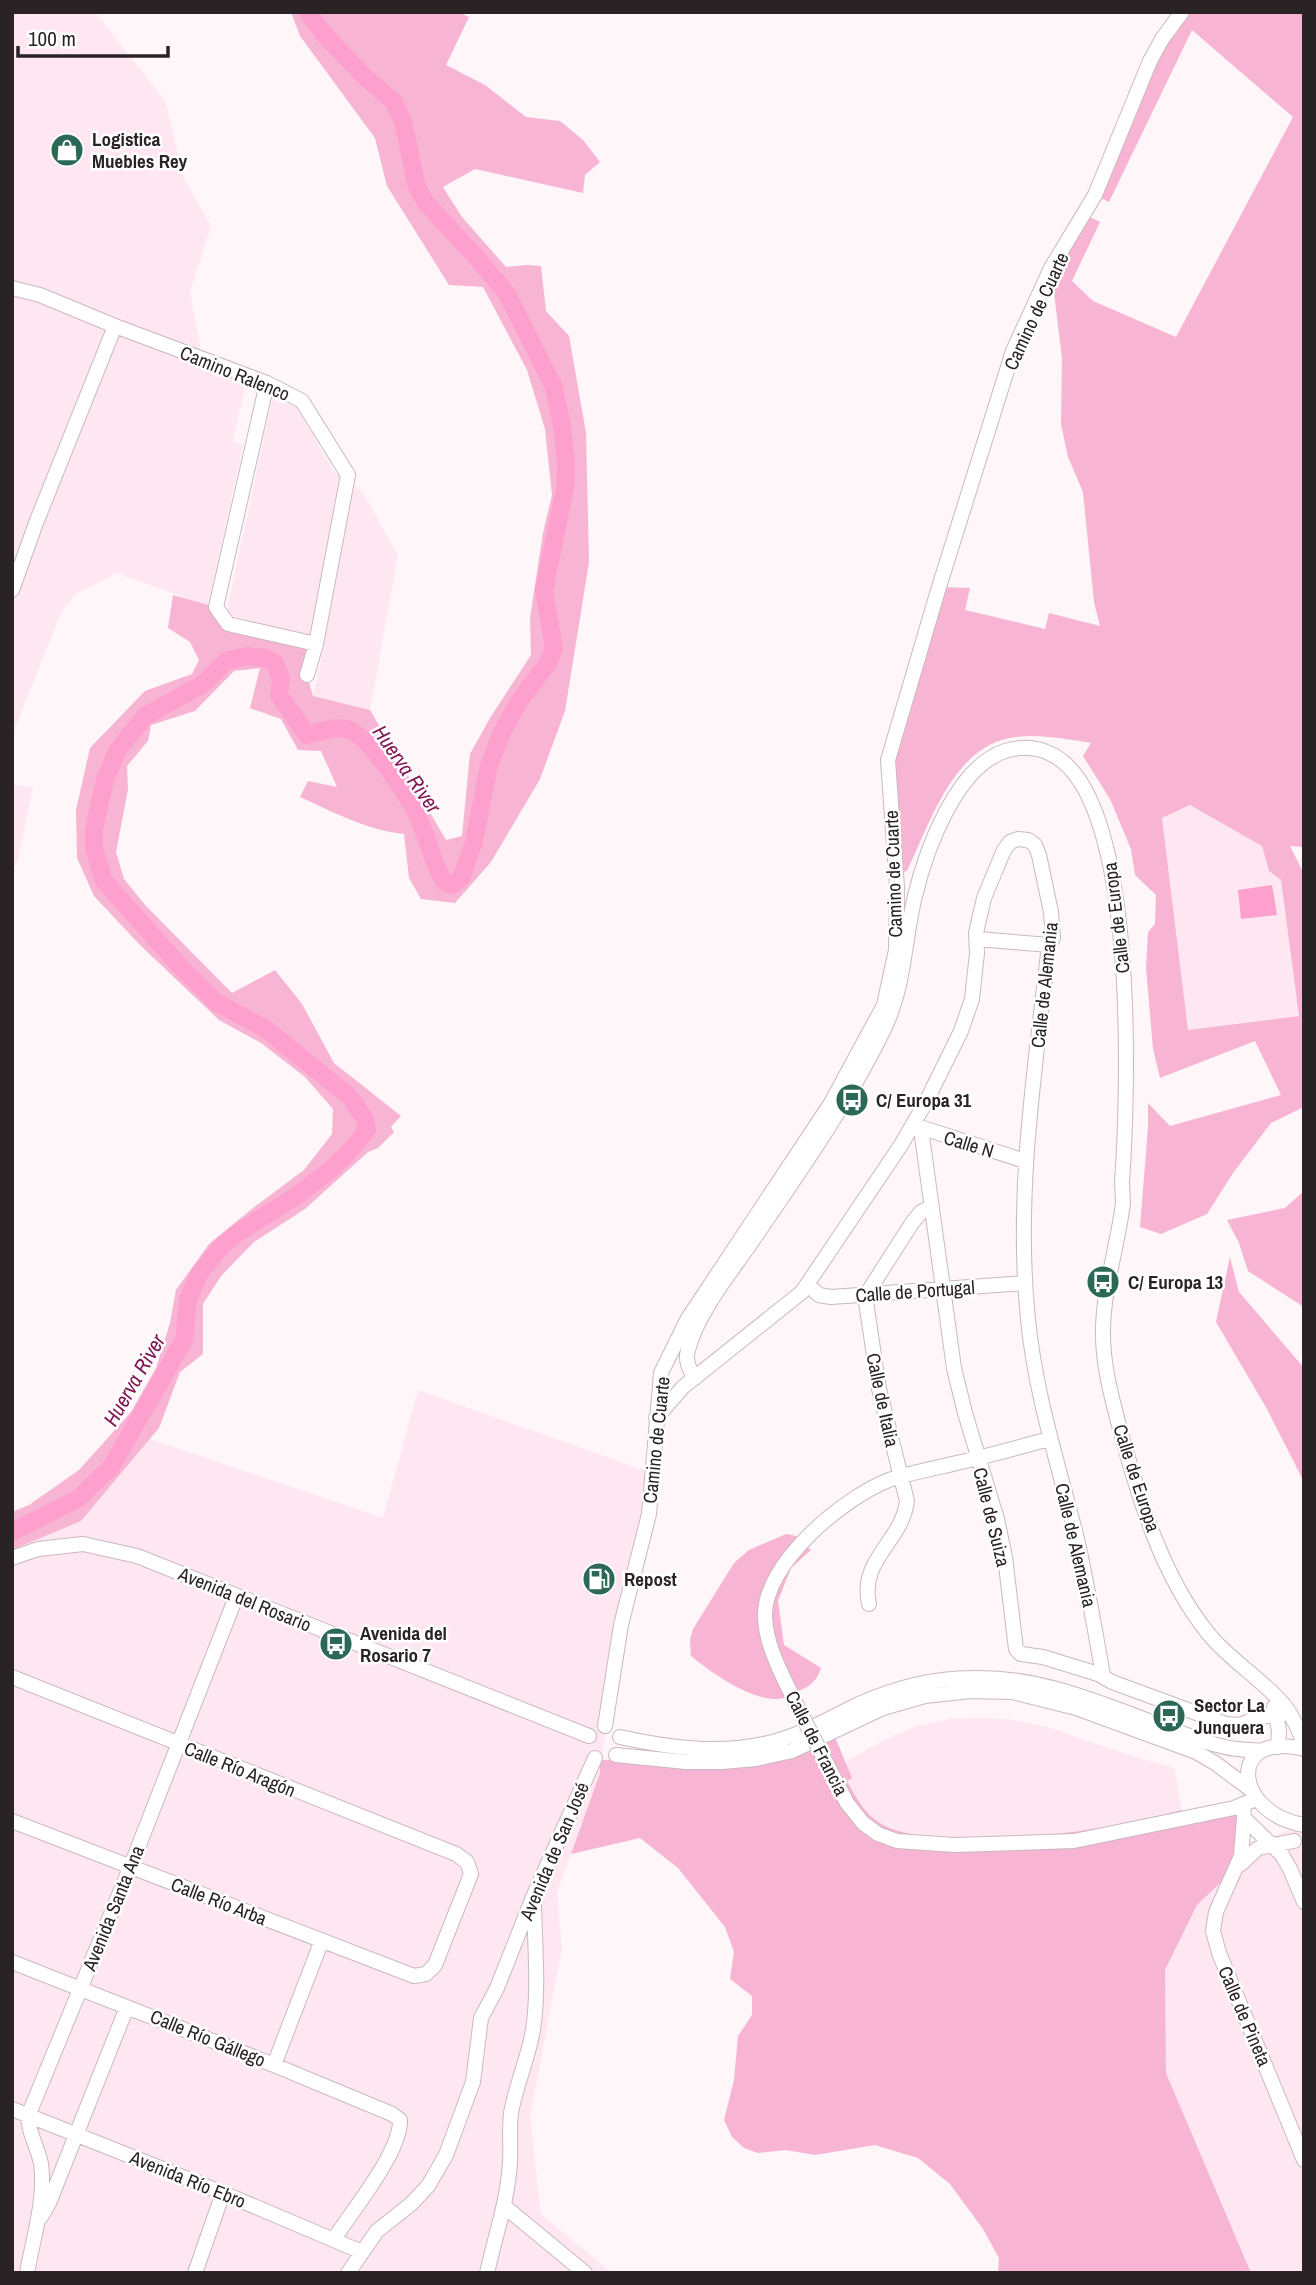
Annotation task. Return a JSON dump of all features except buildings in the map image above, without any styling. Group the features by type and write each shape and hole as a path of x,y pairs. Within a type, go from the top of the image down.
{"street":[{"name":"Camino de Cuarte","path":"605,1726 621,1625 649,1514 661,1373 687,1320 831,1103 884,1005 896,950 897,899 888,760 935,600 1013,351 1051,268 1095,195 1150,61 1182,12"},
{"name":"Camino Ralenco","path":"12,288 40,295 267,383 303,401 348,475 316,644 307,675"},
{"path":"12,590 115,326"},
{"path":"267,383 216,607 228,624 316,644"},
{"name":"Calle de Europa","path":"684,1388 687,1355 710,1305 811,1155 858,1078 886,1024 900,986 919,880 934,840 958,791 975,769 1001,752 1024,748 1045,751 1061,760 1071,770 1094,811 1107,850 1118,909 1126,1056 1122,1183 1124,1198 1106,1303 1103,1344 1112,1395 1142,1503 1166,1564 1207,1631 1227,1654 1256,1677 1270,1693"},
{"name":"Calle de Alemania","path":"656,1418 684,1388 794,1300 808,1285 917,1127 961,1031 971,999 978,940 976,933 984,898 996,865 1010,842 1028,840 1035,845 1039,855 1051,912 1052,937 1025,1161 1022,1213 1025,1283 1033,1365 1049,1439 1087,1583 1103,1676"},
{"path":"978,940 1049,945"},
{"name":"Calle N","path":"917,1127 1025,1161"},
{"name":"Calle de Suiza","path":"917,1127 954,1368 997,1519 1005,1557 1016,1649 1021,1654 1063,1663 1103,1676 1112,1682 1226,1724 1240,1725 1260,1717 1283,1714"},
{"path":"866,1295 912,1223 921,1212 931,1207"},
{"name":"Calle de Portugal","path":"808,1285 825,1297 1025,1283"},
{"name":"Calle de Italia","path":"866,1295 879,1389 906,1493 906,1511 870,1571 866,1586 869,1604"},
{"path":"658,1391 684,1388"},
{"name":"Calle de Francia","path":"1049,1439 901,1476 875,1486 848,1503 792,1554 774,1580 766,1601 768,1637 795,1702 848,1803 863,1823 878,1834 897,1841 966,1845 1074,1841 1248,1803"},
{"name":"Avenida del Rosario","path":"12,1558 38,1549 83,1544 137,1556 589,1736"},
{"name":"Avenida Santa Ana","path":"28,2116 130,1868 236,1597"},
{"name":"Calle Río Aragón","path":"12,1677 456,1854 467,1862 470,1878 435,1965 426,1974"},
{"path":"620,1737 711,1750 750,1746 792,1735 879,1696 907,1687 948,1679 998,1677 1055,1688 1213,1744 1262,1751 1278,1747 1304,1749"},
{"path":"616,1755 686,1762 756,1759 792,1751 883,1708 925,1696 971,1691 1012,1692 1076,1708 1196,1752 1216,1763 1248,1803 1290,1869 1304,1902"},
{"path":"1270,1693 1304,1742"},
{"path":"1260,1717 1270,1693"},
{"path":"1278,1747 1283,1714"},
{"path":"605,1726 620,1737 621,1747 616,1755 606,1760 595,1758 588,1750 589,1736 595,1729 605,1726"},
{"name":"Calle de Pineta","path":"1262,1751 1249,1767 1248,1803 1241,1856 1216,1912 1213,1931 1219,1953 1304,2160"},
{"name":"Avenida de San José","path":"348,2273 377,2231 418,2198 438,2172 473,2082 481,2018 516,1945 533,1898 595,1758"},
{"path":"1248,1803 1304,1827 1293,1841 1290,1869"},
{"name":"Calle Río Arba","path":"12,1821 410,1975 426,1974"},
{"name":"Calle de Pineta","path":"1236,1871 1255,1849 1293,1841"},
{"path":"487,2273 504,2206 510,2162 509,2127 514,2099 533,2028 536,1950 533,1898"},
{"path":"274,2065 322,1940"},
{"name":"Avenida de San José","path":"516,1945 536,1950"},
{"name":"Calle Río Gállego","path":"12,1962 274,2065 392,2114 400,2120 401,2133 381,2170 334,2239"},
{"path":"37,2224 49,2203 127,2007"},
{"name":"Avenida Río Ebro","path":"12,2109 362,2252"},
{"path":"27,2273 41,2189 41,2163 28,2116"},
{"path":"195,2273 223,2193"},
{"path":"504,2206 585,2273"}],"shaded area":[{"path":"12,12 95,12 166,102 183,177 211,226 190,291 201,351 245,388 233,441 243,445 208,606 117,573 77,593 61,613 12,735"},
{"path":"291,12 459,12 469,17 446,65 485,85 526,117 560,121 583,140 600,162 585,175 583,193 475,169 443,187 462,217 506,267 541,266 546,311 569,336 586,433 589,562 565,711 540,779 491,862 455,903 421,899 409,878 404,834 364,824 300,797 308,781 337,787 321,751 298,750 281,719 250,708 260,668 234,671 195,711 151,725 148,741 127,766 128,789 116,852 124,879 146,906 232,993 275,970 302,1004 334,1063 401,1116 391,1127 394,1132 378,1148 368,1152 305,1209 254,1242 221,1276 203,1304 203,1354 180,1372 159,1428 81,1521 12,1550 12,1512 29,1505 79,1470 131,1412 156,1368 170,1323 176,1290 209,1244 304,1170 332,1134 333,1109 305,1077 261,1043 219,1020 141,946 94,896 77,858 76,810 90,748 145,691 192,674 199,660 190,642 168,628 173,595 216,607 221,617 316,644 307,675 313,696 370,710 446,840 462,836 470,754 531,655 530,618 543,533 552,495 545,429 527,370 483,287 449,285 387,186 375,138 300,36"},
{"path":"1182,12 1304,12 1304,847 1290,846 1304,874 1304,1107 1271,1123 1233,1173 1207,1214 1161,1234 1140,1227 1148,1103 1170,1126 1281,1095 1255,1041 1160,1078 1153,1049 1146,968 1148,932 1155,924 1156,895 1135,875 1131,849 1110,799 1083,756 1091,743 1030,736 1010,738 990,745 958,772 934,811 907,871 895,874 888,760 939,587 970,588 965,610 1045,629 1049,613 1100,626 1094,602 1083,492 1068,457 1061,424 1062,358 1051,268 1085,215 1100,222 1072,281 1093,301 1176,337 1293,117 1192,30 1109,202 1095,195 1150,61","holes":["1190,805 1262,846 1269,871 1281,880 1299,1016 1188,1030 1162,818"]},
{"path":"272,400 296,406 334,472 362,491 398,555 370,710 313,696 325,641 226,614"},
{"path":"12,784 33,788 17,863 12,868"},
{"path":"1190,805 1262,846 1269,871 1281,880 1299,1016 1188,1030 1162,818"},
{"path":"1272,885 1277,915 1241,919 1238,890"},
{"path":"1304,1191 1304,1307 1248,1271 1239,1243 1227,1220 1285,1208"},
{"path":"1230,1257 1239,1292 1304,1368 1304,1482 1267,1409 1216,1322"},
{"path":"418,1390 652,1473 609,1708 600,1773 557,1892 562,1949 530,2116 541,2214 612,2273 12,2273 12,1550 81,1521 150,1439 383,1518"},
{"path":"786,1534 796,1536 811,1550 791,1568 778,1601 784,1645 821,1668 815,1680 807,1687 786,1697 773,1699 748,1692 710,1671 691,1656 690,1640 693,1629 734,1563 749,1550"},
{"path":"953,1718 1008,1719 1051,1728 1174,1768 1182,1810 1125,1824 1038,1837 970,1839 903,1832 880,1823 861,1805 847,1781 844,1763 882,1741 914,1727"},
{"path":"833,1732 852,1778 847,1781 865,1810 888,1827 913,1834 978,1838 1037,1836 1095,1829 1182,1810 1184,1818 1243,1805 1237,1867 1197,1905 1165,1970 1166,2073 1251,2273 998,2273 999,2258 983,2229 950,2184 918,2158 875,2145 815,2155 786,2150 758,2153 744,2148 732,2137 724,2120 734,2080 738,2036 752,2015 752,1996 730,1979 734,1952 725,1927 678,1868 640,1838 571,1854 600,1773 600,1760 756,1759"},
{"path":"1304,1823 1304,2273 1251,2273 1166,2073 1165,1970 1197,1905 1263,1841"}],"waterway":[{"name":"Huerva River","path":"12,1532 79,1498 111,1467 184,1340 188,1299 200,1273 220,1248 236,1234 296,1196 330,1170 367,1130 365,1119 350,1097 266,1029 216,1002 104,881 94,849 94,829 105,780 117,751 145,716 203,684 226,661 247,656 266,658 275,663 281,679 279,695 307,735 333,729 349,730 367,743 377,755 413,808 444,882 453,885 462,876 474,842 489,765 503,730 520,700 548,663 554,648 544,590 565,488 566,462 554,387 507,294 426,203 417,187 403,122 394,102 365,77 323,33 308,12"}],"place":[{"name":"Logistica Muebles Rey","path":"67,150"},
{"name":"C/ Europa 31","path":"852,1100"},
{"name":"C/ Europa 13","path":"1103,1282"},
{"name":"Repost","path":"599,1579"},
{"name":"Avenida del Rosario 7","path":"336,1644"},
{"name":"Sector La Junquera","path":"1169,1716"}]}
